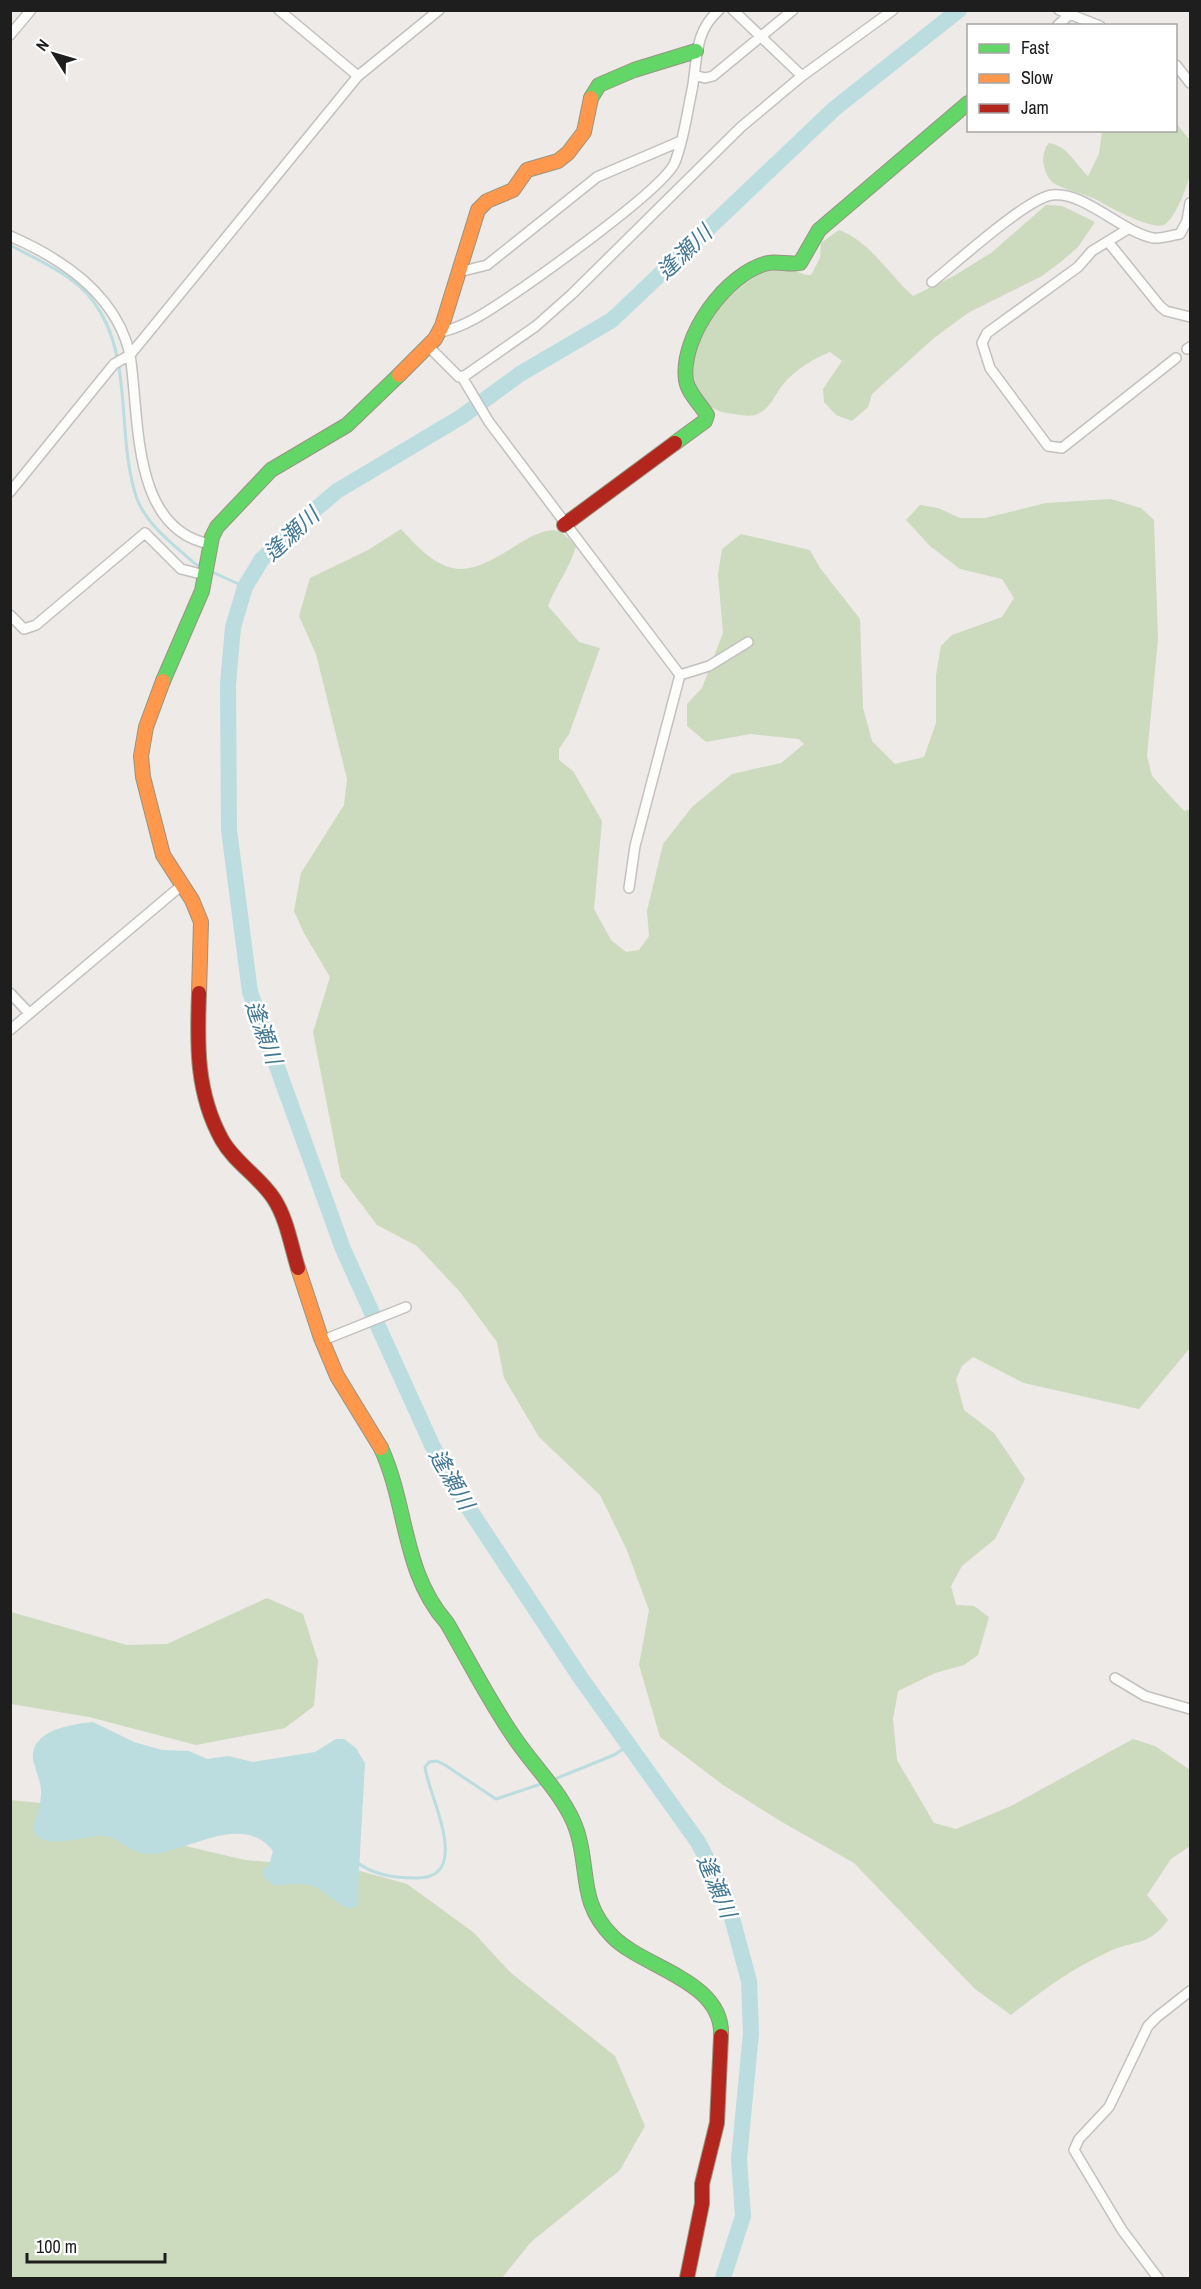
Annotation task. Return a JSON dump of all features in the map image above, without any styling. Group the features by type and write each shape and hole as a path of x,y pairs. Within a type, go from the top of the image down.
{"street":[{"path":"10,35 31,10"},
{"path":"279,10 358,76"},
{"path":"10,492 114,364 126,357 358,76 439,10"},
{"path":"440,332 492,308 649,193 669,172 681,141 694,75 696,44 707,22 718,10"},
{"path":"733,10 802,76"},
{"path":"694,75 705,78 713,76 793,10"},
{"path":"464,380 536,326 572,294 741,127 802,76 893,10"},
{"path":"1059,10 1094,24"},
{"path":"1059,24 1069,15"},
{"path":"687,2278 702,2204 702,2184 717,2123 722,2021 701,1993 685,1979 634,1953 613,1937 600,1921 589,1903 578,1834 572,1817 512,1735 447,1623 432,1610 415,1570 384,1453 339,1379 321,1341 278,1205 223,1142 203,1097 197,1057 201,922 163,855 155,833 146,795 141,756 146,727 173,655 202,591 217,527 271,470 347,425 428,346 440,332 478,210 487,201 513,190 527,170 558,161 568,153 584,132 589,102 599,85 634,70 696,51"},
{"path":"1177,66 1191,83"},
{"path":"564,525 705,421 707,415 695,401 686,377 688,349 701,321 734,283 768,263 800,263 819,230 967,105"},
{"path":"459,272 487,265 597,177 681,141"},
{"path":"649,193 663,205"},
{"path":"932,282 1028,205 1051,195 1074,198 1128,229 1155,238 1180,234 1189,224 1191,203"},
{"path":"1128,229 1109,243 1092,251 1078,267 987,333 982,343 990,368 1048,446 1062,448 1176,358"},
{"path":"10,236 80,276 95,290 126,336 126,357 147,483 161,511 189,539 207,563"},
{"path":"1109,243 1160,306 1166,311 1191,317"},
{"path":"428,346 452,372 464,380 483,414 564,525 680,675"},
{"path":"10,615 24,629 36,625 145,533 181,569 207,563"},
{"path":"680,675 708,666 748,642"},
{"path":"629,888 635,846 680,675"},
{"path":"10,1030 182,885"},
{"path":"10,993 29,1014"},
{"path":"321,1341 406,1307"},
{"path":"1115,1678 1145,1696 1191,1709"},
{"path":"1158,2278 1122,2230 1074,2150 1079,2139 1108,2107 1148,2026 1156,2017 1191,1991"}],"green space":[{"path":"1177,124 1190,140 1191,169 1187,185 1168,222 1158,226 1140,221 1092,198 1054,184 1043,162 1044,152 1049,143 1056,145 1066,152 1088,176 1099,154 1102,132 1177,132"},
{"path":"1046,205 1062,206 1095,222 1078,247 1042,276 968,313 934,338 872,394 868,407 852,421 836,415 824,402 823,389 842,361 830,352 794,373 769,405 755,415 737,415 714,409 705,402 699,392 694,369 697,344 714,313 745,284 776,267 790,268 802,274 811,275 820,258 821,243 839,230 861,242 870,250 913,296 952,277 991,253"},
{"path":"1111,499 1141,508 1154,520 1158,639 1147,756 1152,776 1184,811 1190,809 1190,1348 1139,1409 1024,1383 973,1357 962,1366 956,1379 964,1410 994,1433 1025,1479 995,1539 962,1566 951,1586 956,1605 974,1606 989,1617 978,1655 964,1665 935,1673 898,1691 893,1719 897,1760 934,1823 956,1829 1011,1806 1133,1739 1155,1746 1190,1770 1190,1846 1171,1859 1147,1895 1168,1920 1154,1935 1140,1942 1117,1948 1082,1965 1011,2015 975,1989 854,1863 723,1785 660,1737 639,1665 649,1610 626,1548 600,1495 539,1437 504,1378 497,1342 460,1292 417,1246 377,1225 341,1177 313,1032 330,977 294,911 301,873 344,805 347,779 316,654 299,616 310,578 368,550 401,529 430,557 452,568 466,569 480,565 535,535 547,531 560,532 576,546 548,606 579,642 600,648 569,734 559,749 559,760 573,771 602,821 594,909 611,940 626,952 639,950 649,936 647,911 663,844 692,807 732,774 781,763 804,744 799,739 750,734 706,742 687,726 687,704 702,688 723,633 718,574 722,549 741,534 810,550 820,568 860,619 863,708 872,741 895,764 924,757 936,723 936,675 941,646 952,635 1002,617 1014,598 1002,579 960,569 930,546 906,520 920,505 938,508 960,518 985,518 1046,503"},
{"path":"267,1598 303,1614 318,1661 314,1706 285,1728 196,1745 89,1717 11,1704 11,1612 127,1645 167,1644"},
{"path":"10,1800 72,1806 164,1841 245,1860 353,1869 407,1884 473,1932 511,1973 615,2056 645,2126 620,2170 531,2242 502,2278 11,2278"}],"water":[{"path":"93,1722 134,1742 162,1750 189,1751 207,1759 228,1756 253,1762 315,1752 336,1739 344,1739 356,1748 365,1763 357,1906 349,1909 310,1885 275,1886 263,1876 263,1869 269,1865 273,1851 260,1840 246,1834 214,1837 165,1852 150,1854 136,1851 104,1836 53,1842 43,1840 33,1827 41,1795 33,1759 34,1749 38,1741 54,1730"}],"waterway":[{"name":"逢瀬川","path":"723,2278 743,2216 739,2159 751,2033 749,1981 726,1896 698,1842 580,1677 458,1492 432,1445 343,1249 250,992 229,830 228,684 233,627 245,587 262,559 318,507 337,491 461,417 520,374 612,320 834,109 959,10"},
{"path":"10,245 66,276 93,301 106,323 120,371 127,449 137,499 147,517 162,534 201,567"},
{"path":"210,571 245,587"},
{"path":"550,1781 614,1755 629,1745"},
{"path":"358,1863 378,1873 408,1878 433,1875 442,1865 445,1851 444,1834 425,1767 429,1762 437,1761 445,1765 496,1799 541,1784"}],"traffic: fast":[{"path":"591,98 599,85 634,70 696,51"},
{"path":"675,443 705,421 707,415 687,385 686,363 690,345 698,327 722,293 752,269 768,263 800,263 819,230 967,104"},
{"path":"163,681 202,591 212,537 217,527 271,470 347,425 399,375"},
{"path":"381,1448 390,1470 413,1561 432,1603 447,1623 505,1723 558,1794 572,1818 581,1846 587,1886 594,1911 613,1937 627,1948 680,1978 710,2002 718,2017 721,2036"}],"traffic: slow":[{"path":"399,375 435,339 442,326 478,210 487,201 513,190 527,170 558,161 568,153 584,132 591,98"},
{"path":"163,681 146,727 141,756 143,777 163,855 192,900 201,922 199,993"},
{"path":"298,1268 321,1338 337,1376 381,1448"}],"traffic: jam":[{"path":"564,525 675,443"},
{"path":"199,993 200,1068 207,1105 213,1122 227,1148 274,1199 285,1224 298,1268"},
{"path":"687,2278 702,2204 702,2184 717,2123 721,2036"}]}
